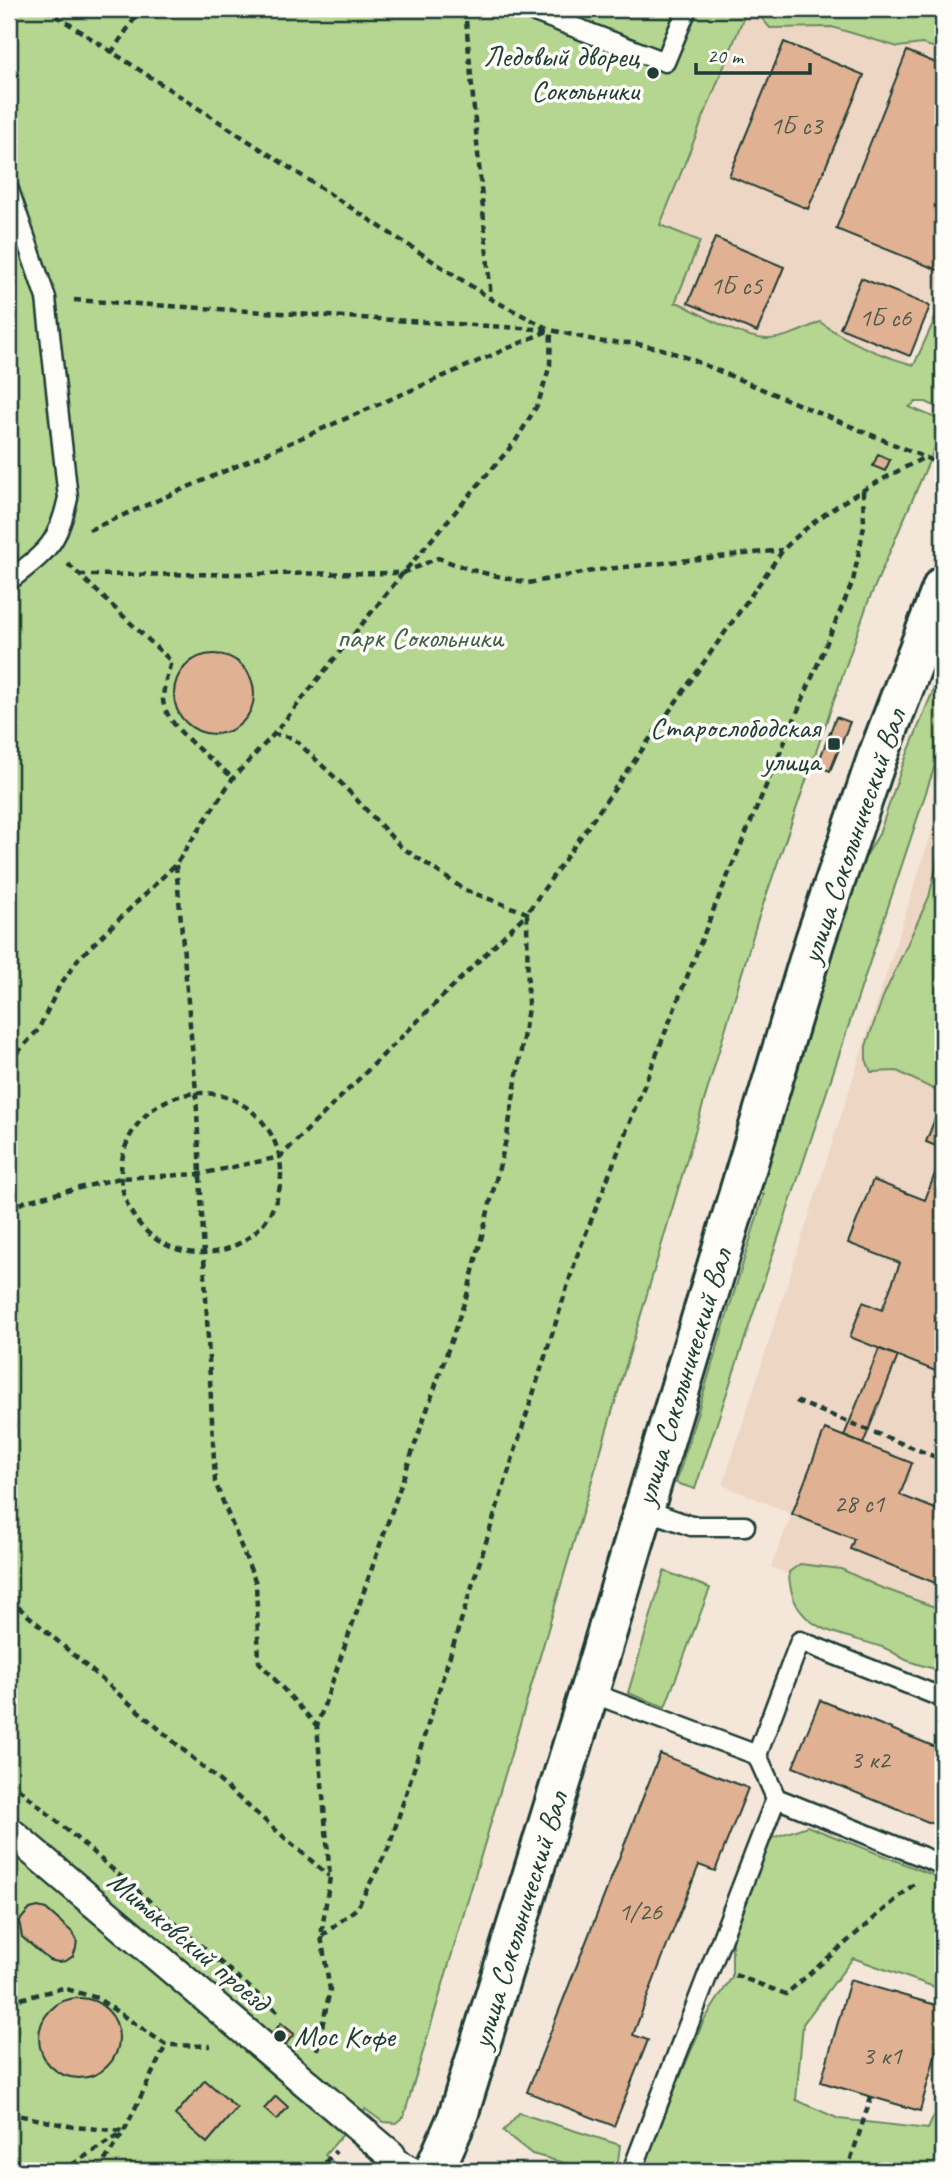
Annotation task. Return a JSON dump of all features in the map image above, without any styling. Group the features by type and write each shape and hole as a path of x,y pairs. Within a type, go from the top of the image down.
{"main road":[{"name":"улица Сокольнический Вал","path":"433,2171 457,2119 589,1692 815,940 877,758 943,586"}],"street":[{"name":"Митьковский проезд","path":"9,1831 391,2155"}],"lane":[{"path":"527,9 665,62 687,9"},
{"path":"9,190 46,298 68,498 62,525 51,547 9,581"},
{"path":"643,1508 691,1526 745,1526"},
{"path":"941,1864 776,1798 757,1755 800,1641 943,1698"},
{"path":"589,1692 757,1755"},
{"path":"632,2171 776,1798"},
{"path":"391,2155 421,2171"}],"path":[{"path":"46,9 491,299 551,330"},
{"path":"111,53 141,9"},
{"path":"465,9 491,299"},
{"path":"46,298 551,330 603,342 634,343 662,349 943,465"},
{"path":"233,778 168,716 163,701 171,661 51,547 551,330"},
{"path":"9,1062 38,1031 59,987 78,959 176,864 233,778 274,734 403,573 515,442 538,404 550,365 551,330"},
{"path":"9,1210 26,1201 120,1178 200,1174 280,1157 527,913 783,550 821,515 863,489 925,457"},
{"path":"321,1936 357,1908 389,1847 577,1256 715,906 853,580 864,526 863,489"},
{"path":"79,575 403,573 438,558 471,570 528,583 598,570 783,550"},
{"path":"274,734 293,738 342,784 400,846 465,890 527,913"},
{"path":"176,864 196,1092 215,1482 256,1583 259,1661 317,1726"},
{"path":"298,2077 319,2046 330,1990 321,1936 330,1877 317,1726 467,1295 507,1136 528,1008 527,913"},
{"path":"196,1092 217,1093 237,1100 255,1112 268,1128 280,1157 280,1189 273,1209 261,1227 227,1250 185,1252 165,1245 147,1233 124,1199 120,1178 128,1137 140,1119 157,1105 175,1096 196,1092"},
{"path":"796,1401 943,1460"},
{"path":"9,1599 330,1877"},
{"path":"9,1780 288,2020"},
{"path":"711,1966 786,1993 941,1864"},
{"path":"9,2002 63,1988 97,1998 166,2045 124,2131 98,2171"},
{"path":"309,2038 319,2046"},
{"path":"847,2171 871,2097"},
{"path":"9,2111 74,2127 124,2131"},
{"path":"62,2171 124,2131"}],"shaded area":[{"path":"747,9 943,9 943,273 893,400 671,312 700,241 660,225"},
{"path":"943,796 943,1637 771,1567 792,1514 723,1485"}],"green space":[{"name":"парк Сокольники","path":"9,9 747,9 660,225 700,241 675,303 756,338 780,337 820,322 865,348 914,365 943,301 943,410 926,402 916,402 909,407 943,421 943,429 868,602 757,922 404,2116 396,2123 383,2122 365,2109 325,2155 343,2171 9,2171"},
{"path":"754,9 943,9 943,50 922,44 898,47 832,27 770,28"},
{"path":"942,655 943,741 695,1489 676,1483 764,1194 758,1195 767,1157 859,868 879,834 902,767 935,686 935,668"},
{"path":"943,838 943,1094 897,1071 871,1072 866,1059 866,1046 883,997 929,897"},
{"path":"800,1564 841,1569 877,1586 943,1610 943,1671 906,1660 882,1647 834,1632 807,1618 791,1592 789,1572"},
{"path":"664,1571 710,1588 665,1707 628,1693"},
{"path":"807,1826 943,1879 943,1990 853,1958 803,2024 796,2100 839,2119 928,2129 943,2096 943,2171 646,2171 648,2154 703,2022 732,1977 732,1933 769,1839"},
{"path":"519,2113 620,2145 618,2161 610,2171 593,2171 532,2154 503,2131"}],"building":[{"path":"784,42 864,75 808,209 729,176"},
{"path":"907,51 943,66 943,272 836,229"},
{"path":"715,238 784,267 757,332 688,303"},
{"path":"861,278 930,306 910,356 840,328"},
{"path":"878,454 890,460 885,471 873,466"},
{"path":"214,654 229,657 242,666 251,679 254,694 251,709 242,722 229,731 214,734 199,731 186,722 177,709 174,694 177,679 186,666 199,657"},
{"path":"836,717 850,722 830,771 817,766"},
{"path":"938,1111 943,1113 943,1149 926,1142"},
{"path":"943,1152 943,1374 850,1337 863,1302 882,1310 900,1263 848,1243 873,1180 925,1200"},
{"path":"879,1349 898,1356 863,1444 844,1436"},
{"path":"825,1429 912,1463 900,1495 943,1512 943,1586 850,1549 854,1539 792,1514"},
{"path":"820,1700 943,1750 943,1828 793,1767"},
{"path":"660,1754 748,1788 715,1871 699,1865 633,2035 648,2040 614,2126 527,2092"},
{"path":"30,1909 46,1909 73,1933 77,1940 73,1956 66,1961 49,1960 22,1937 19,1921"},
{"path":"850,1980 943,2007 943,2027 920,2111 821,2082"},
{"path":"79,1998 94,2001 107,2010 116,2023 119,2038 116,2053 107,2066 94,2075 79,2078 64,2075 51,2066 42,2053 39,2038 42,2023 51,2010 64,2001"},
{"path":"281,2023 294,2034 285,2045 272,2034"},
{"path":"205,2080 237,2108 207,2143 175,2115"},
{"path":"276,2096 288,2107 277,2120 264,2109"}],"place":[{"name":"Ледовый дворец Сокольники","path":"653,73"},
{"name":"Старослободская улица","path":"834,744"},
{"name":"Мос Кофе","path":"280,2036"}]}
